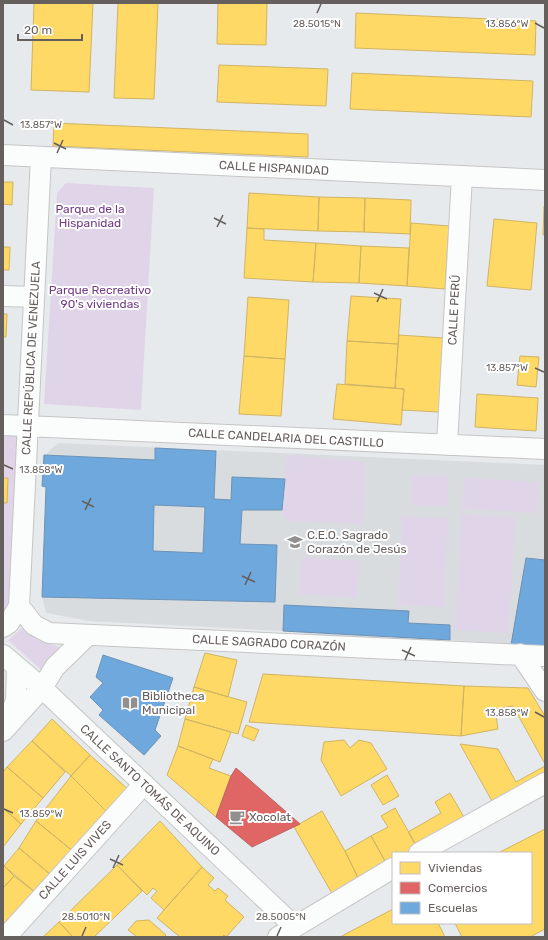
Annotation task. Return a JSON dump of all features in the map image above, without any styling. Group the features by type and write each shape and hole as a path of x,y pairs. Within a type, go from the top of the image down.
{"street":[{"name":"CALLE HISPANIDAD","path":"3,155 545,180"},
{"name":"CALLE REPÚBLICA DE VENEZUELA","path":"19,606 42,158"},
{"name":"CALLE PERÚ","path":"447,445 462,176"},
{"path":"3,296 34,297"},
{"name":"CALLE CANDELARIA DEL CASTILLO","path":"3,425 545,449"},
{"path":"3,627 9,623 19,606"},
{"name":"CALLE SAGRADO CORAZÓN","path":"19,606 34,625 49,633 87,636 196,639 545,656"},
{"path":"4,730 42,688 55,667 87,636"},
{"path":"520,654 545,691"},
{"path":"4,730 16,700 10,661"},
{"name":"CALLE SANTO TOMÁS DE AQUINO","path":"10,661 42,688 295,927"},
{"path":"421,852 545,783"},
{"name":"CALLE LUIS VIVES","path":"6,937 144,784"},
{"path":"278,937 392,869"}],"shaded area":[{"name":"C.E.O. Sagrado Corazón de Jesús","path":"58,443 545,465 545,646 450,640 356,639 283,631 89,621 46,613 42,597 46,487 42,486 44,455 47,456 47,453"}],"green space":[{"name":"Parque Recreativo 90's viviendas","path":"66,183 154,188 141,410 44,404 57,193"},
{"path":"3,436 18,436 12,602 3,618"},
{"path":"287,455 366,462 363,524 288,521 282,510"},
{"path":"412,476 448,476 448,506 411,505"},
{"path":"464,478 538,482 537,513 462,509"},
{"path":"461,514 515,517 509,633 455,630"},
{"path":"402,516 448,518 444,607 398,605"},
{"path":"302,557 360,561 357,598 299,594"},
{"path":"22,628 39,641 60,647 41,670 8,640"}],"building: Viviendas":[{"path":"34,3 93,3 89,92 31,90"},
{"path":"118,3 158,3 154,99 114,98"},
{"path":"218,3 267,3 266,45 217,44"},
{"path":"356,13 536,21 535,55 355,48"},
{"path":"219,65 328,69 326,106 217,102"},
{"path":"352,73 533,81 531,117 350,109"},
{"path":"54,123 308,134 308,157 53,146"},
{"path":"3,182 13,182 12,205 3,204"},
{"path":"249,193 319,197 318,231 247,228"},
{"path":"319,197 365,198 364,232 318,231"},
{"path":"365,198 411,200 410,234 364,232"},
{"path":"544,206 545,235 543,235"},
{"path":"494,219 537,223 531,290 487,286"},
{"path":"411,223 449,226 445,289 407,286"},
{"path":"247,228 264,229 264,240 316,243 313,282 244,278"},
{"path":"316,243 361,246 359,283 313,282"},
{"path":"361,246 409,248 407,286 359,283"},
{"path":"3,247 10,247 9,270 3,270"},
{"path":"351,296 401,299 398,344 347,341"},
{"path":"248,297 289,300 285,359 244,356"},
{"path":"3,314 7,314 6,337 3,337"},
{"path":"399,335 444,338 439,412 402,410 404,389 395,388"},
{"path":"347,341 398,344 395,388 345,384"},
{"path":"244,356 285,359 281,416 239,414"},
{"path":"520,356 539,357 536,387 517,385"},
{"path":"337,384 404,389 401,425 333,419"},
{"path":"477,394 538,398 536,431 475,427"},
{"path":"3,478 8,478 7,503 3,503"},
{"path":"205,653 237,660 228,697 194,687"},
{"path":"263,674 464,686 461,736 249,722"},
{"path":"464,686 528,688 545,716 545,764 513,706 495,709 498,729 461,736"},
{"path":"194,687 247,702 238,734 185,719"},
{"path":"52,719 90,755 71,776 32,741"},
{"path":"185,719 231,732 220,762 178,746"},
{"path":"246,725 259,730 254,741 242,736"},
{"path":"344,740 350,748 359,740 371,743 387,769 341,796 321,760 324,742"},
{"path":"32,741 65,772 43,798 7,767"},
{"path":"460,744 498,749 516,782 545,766 545,772 492,801"},
{"path":"178,746 213,759 209,768 231,776 216,817 167,775"},
{"path":"90,755 131,792 109,814 71,776"},
{"path":"7,767 43,798 21,824 3,808 3,772"},
{"path":"387,775 399,796 383,805 371,785"},
{"path":"71,776 109,814 74,852 36,821"},
{"path":"450,793 468,824 420,852 408,832 441,813 435,802"},
{"path":"3,808 21,824 3,847"},
{"path":"395,808 420,852 392,852 392,869 390,870 371,836 388,827 381,816"},
{"path":"322,811 345,851 361,884 334,897 294,827"},
{"path":"36,821 74,852 51,875 19,848"},
{"path":"160,821 202,867 164,910 151,898 157,891 153,888 147,895 117,865"},
{"path":"545,829 545,929 530,937 462,937 456,924 532,924 532,852 500,852"},
{"path":"371,836 390,870 361,884 345,851"},
{"path":"19,848 51,875 36,893 4,866"},
{"path":"3,865 14,876 3,888"},
{"path":"117,865 142,891 94,937 73,937 59,922"},
{"path":"202,867 214,878 208,885 215,891 218,888 228,896 225,900 244,917 226,937 224,935 222,937 180,937 157,918"},
{"path":"14,876 36,893 3,930 3,888"},
{"path":"392,910 392,924 438,924 445,937 340,937"},
{"path":"149,920 166,935 164,937 137,937 128,930 136,921"},
{"path":"59,922 73,937 43,937"}],"building: Comercios":[{"path":"236,768 300,824 252,847 216,817 231,776"}],"building: Escuelas":[{"path":"155,448 216,451 214,499 231,500 232,477 285,479 282,510 242,510 240,544 277,545 275,602 42,597 46,487 42,486 44,455 155,460","holes":["154,505 205,507 203,553 153,551"]},
{"path":"526,558 545,560 545,646 511,645"},
{"path":"284,605 409,611 408,623 450,625 450,640 283,631"},
{"name":"Bibliotheca Municipal","path":"103,655 173,678 155,730 161,736 144,755 99,715 103,710 90,697 103,683 96,677"}],"place":[{"name":"C.E.O. Sagrado Corazón de Jesús","path":"295,542"},
{"name":"Bibliotheca Municipal","path":"130,703"},
{"name":"Xocolat","path":"237,817"}],"park label":[{"name":"Parque de la Hispanidad","path":"90,216"}]}
